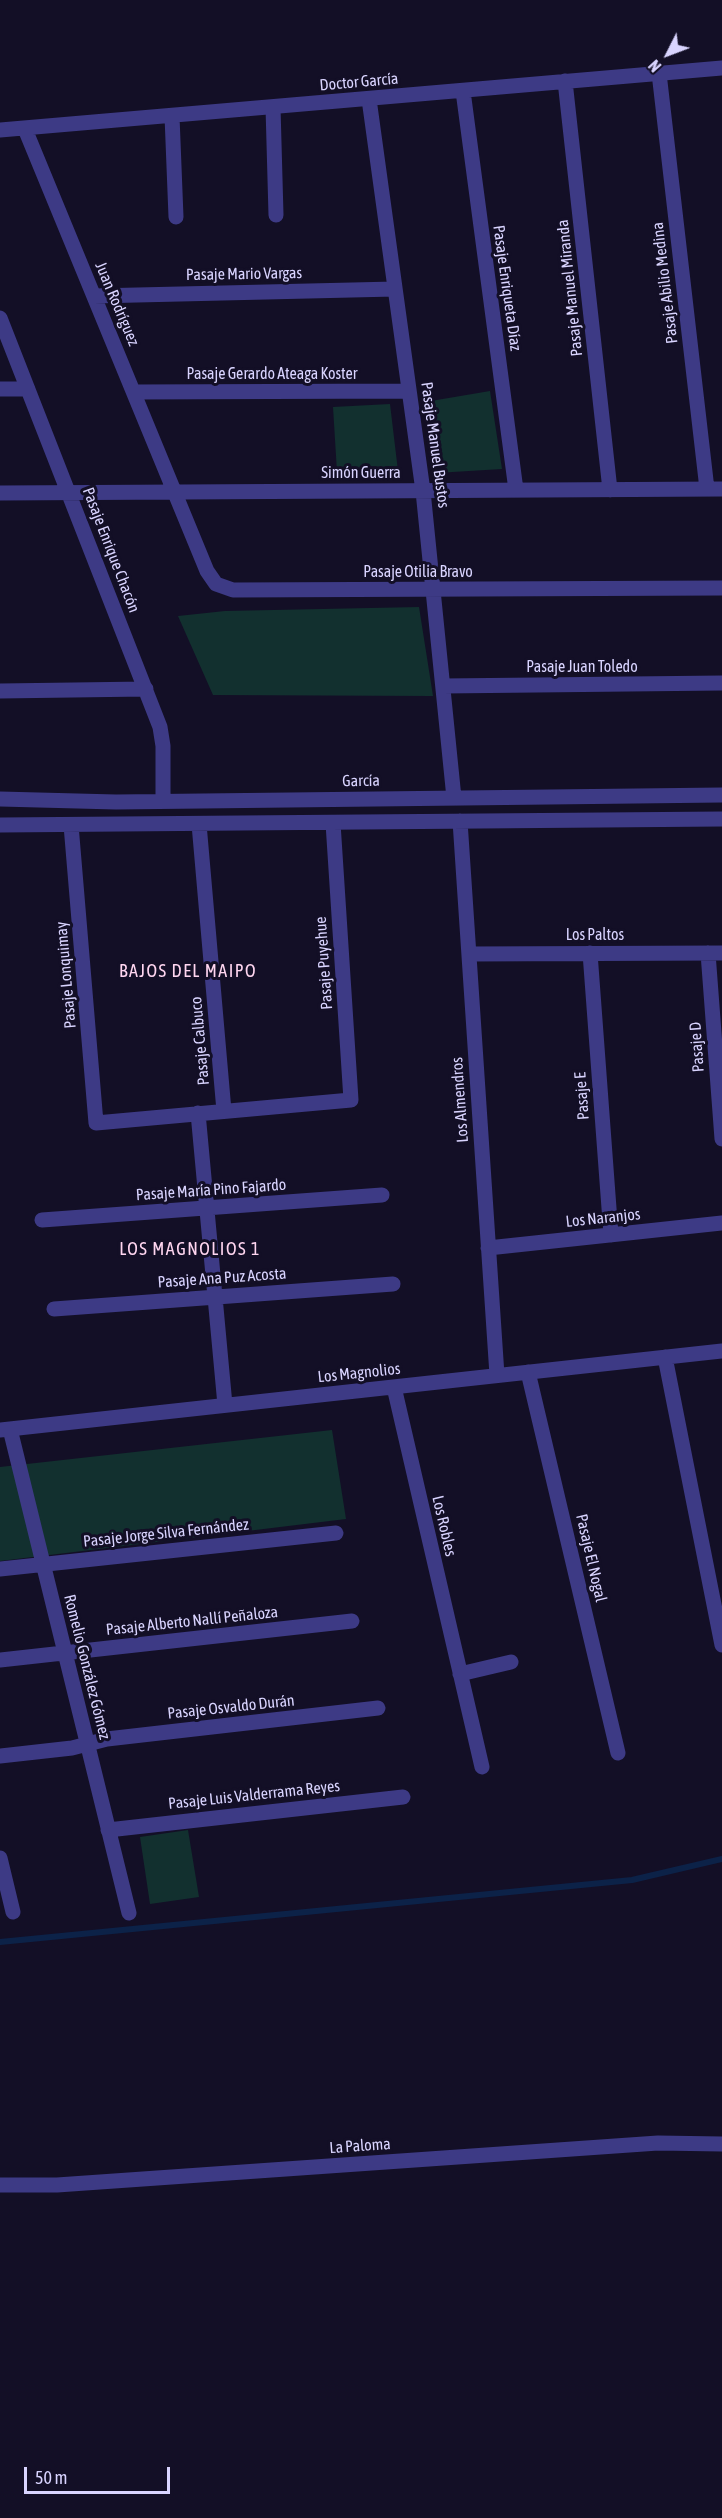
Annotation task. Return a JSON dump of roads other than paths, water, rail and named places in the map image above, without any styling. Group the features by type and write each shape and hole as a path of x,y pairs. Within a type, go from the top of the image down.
{"street":[{"name":"Doctor García","path":"0,130 722,68"},
{"name":"Pasaje Abilio Medina","path":"658,73 715,489"},
{"name":"Pasaje Manuel Miranda","path":"565,81 610,490"},
{"name":"Pasaje Enriqueta Díaz","path":"462,91 516,490"},
{"name":"Pasaje Manuel Bustos","path":"369,99 423,491 454,798"},
{"path":"273,107 276,215"},
{"path":"172,116 176,217"},
{"name":"Juan Rodríguez","path":"25,129 176,492"},
{"name":"Pasaje Mario Vargas","path":"94,296 395,289"},
{"name":"Pasaje Enrique Chacón","path":"0,318 160,727 163,746 163,801"},
{"path":"0,389 28,389"},
{"name":"Pasaje Gerardo Ateaga Koster","path":"134,392 409,392"},
{"name":"Simón Guerra","path":"0,493 715,489"},
{"name":"Pasaje Otilia Bravo","path":"176,492 207,571 216,584 232,590 722,588"},
{"name":"Pasaje Juan Toledo","path":"443,686 722,683"},
{"path":"0,691 146,689"},
{"name":"García","path":"0,799 163,801 722,795"},
{"path":"0,825 722,819"},
{"name":"Los Almendros","path":"460,821 497,1375"},
{"name":"Pasaje Puyehue","path":"224,1111 351,1100 333,823"},
{"name":"Pasaje Calbuco","path":"199,824 224,1111"},
{"name":"Pasaje Lonquimay","path":"71,825 96,1122 198,1113"},
{"name":"Pasaje E","path":"590,953 611,1235"},
{"name":"Los Paltos","path":"469,954 715,953"},
{"name":"Pasaje D","path":"715,953 722,1139"},
{"path":"224,1111 198,1113 225,1405"},
{"name":"Pasaje María Pino Fajardo","path":"42,1220 382,1195"},
{"name":"Los Naranjos","path":"488,1248 722,1223"},
{"name":"Pasaje Ana Puz Acosta","path":"54,1309 393,1284"},
{"name":"Los Magnolios","path":"5,1430 722,1351"},
{"path":"665,1357 722,1645"},
{"name":"Pasaje El Nogal","path":"528,1372 618,1753"},
{"name":"Los Robles","path":"394,1387 482,1767"},
{"name":"Romelio González Gómez","path":"5,1430 43,1564 129,1913"},
{"name":"Pasaje Jorge Silva Fernández","path":"0,1569 336,1533"},
{"name":"Pasaje Alberto Nallí Peñaloza","path":"0,1660 352,1622"},
{"path":"460,1674 512,1662"},
{"name":"Pasaje Osvaldo Durán","path":"0,1756 72,1748 107,1739 378,1708"},
{"name":"Pasaje Luis Valderrama Reyes","path":"108,1830 403,1797"},
{"path":"0,1858 13,1912"},
{"name":"La Paloma","path":"0,2185 69,2184 657,2144 722,2144"}],"waterway":[{"path":"0,1942 632,1880 722,1859"}],"district":[{"name":"BAJOS DEL MAIPO","path":"188,971"},
{"name":"LOS MAGNOLIOS 1","path":"190,1249"}]}
